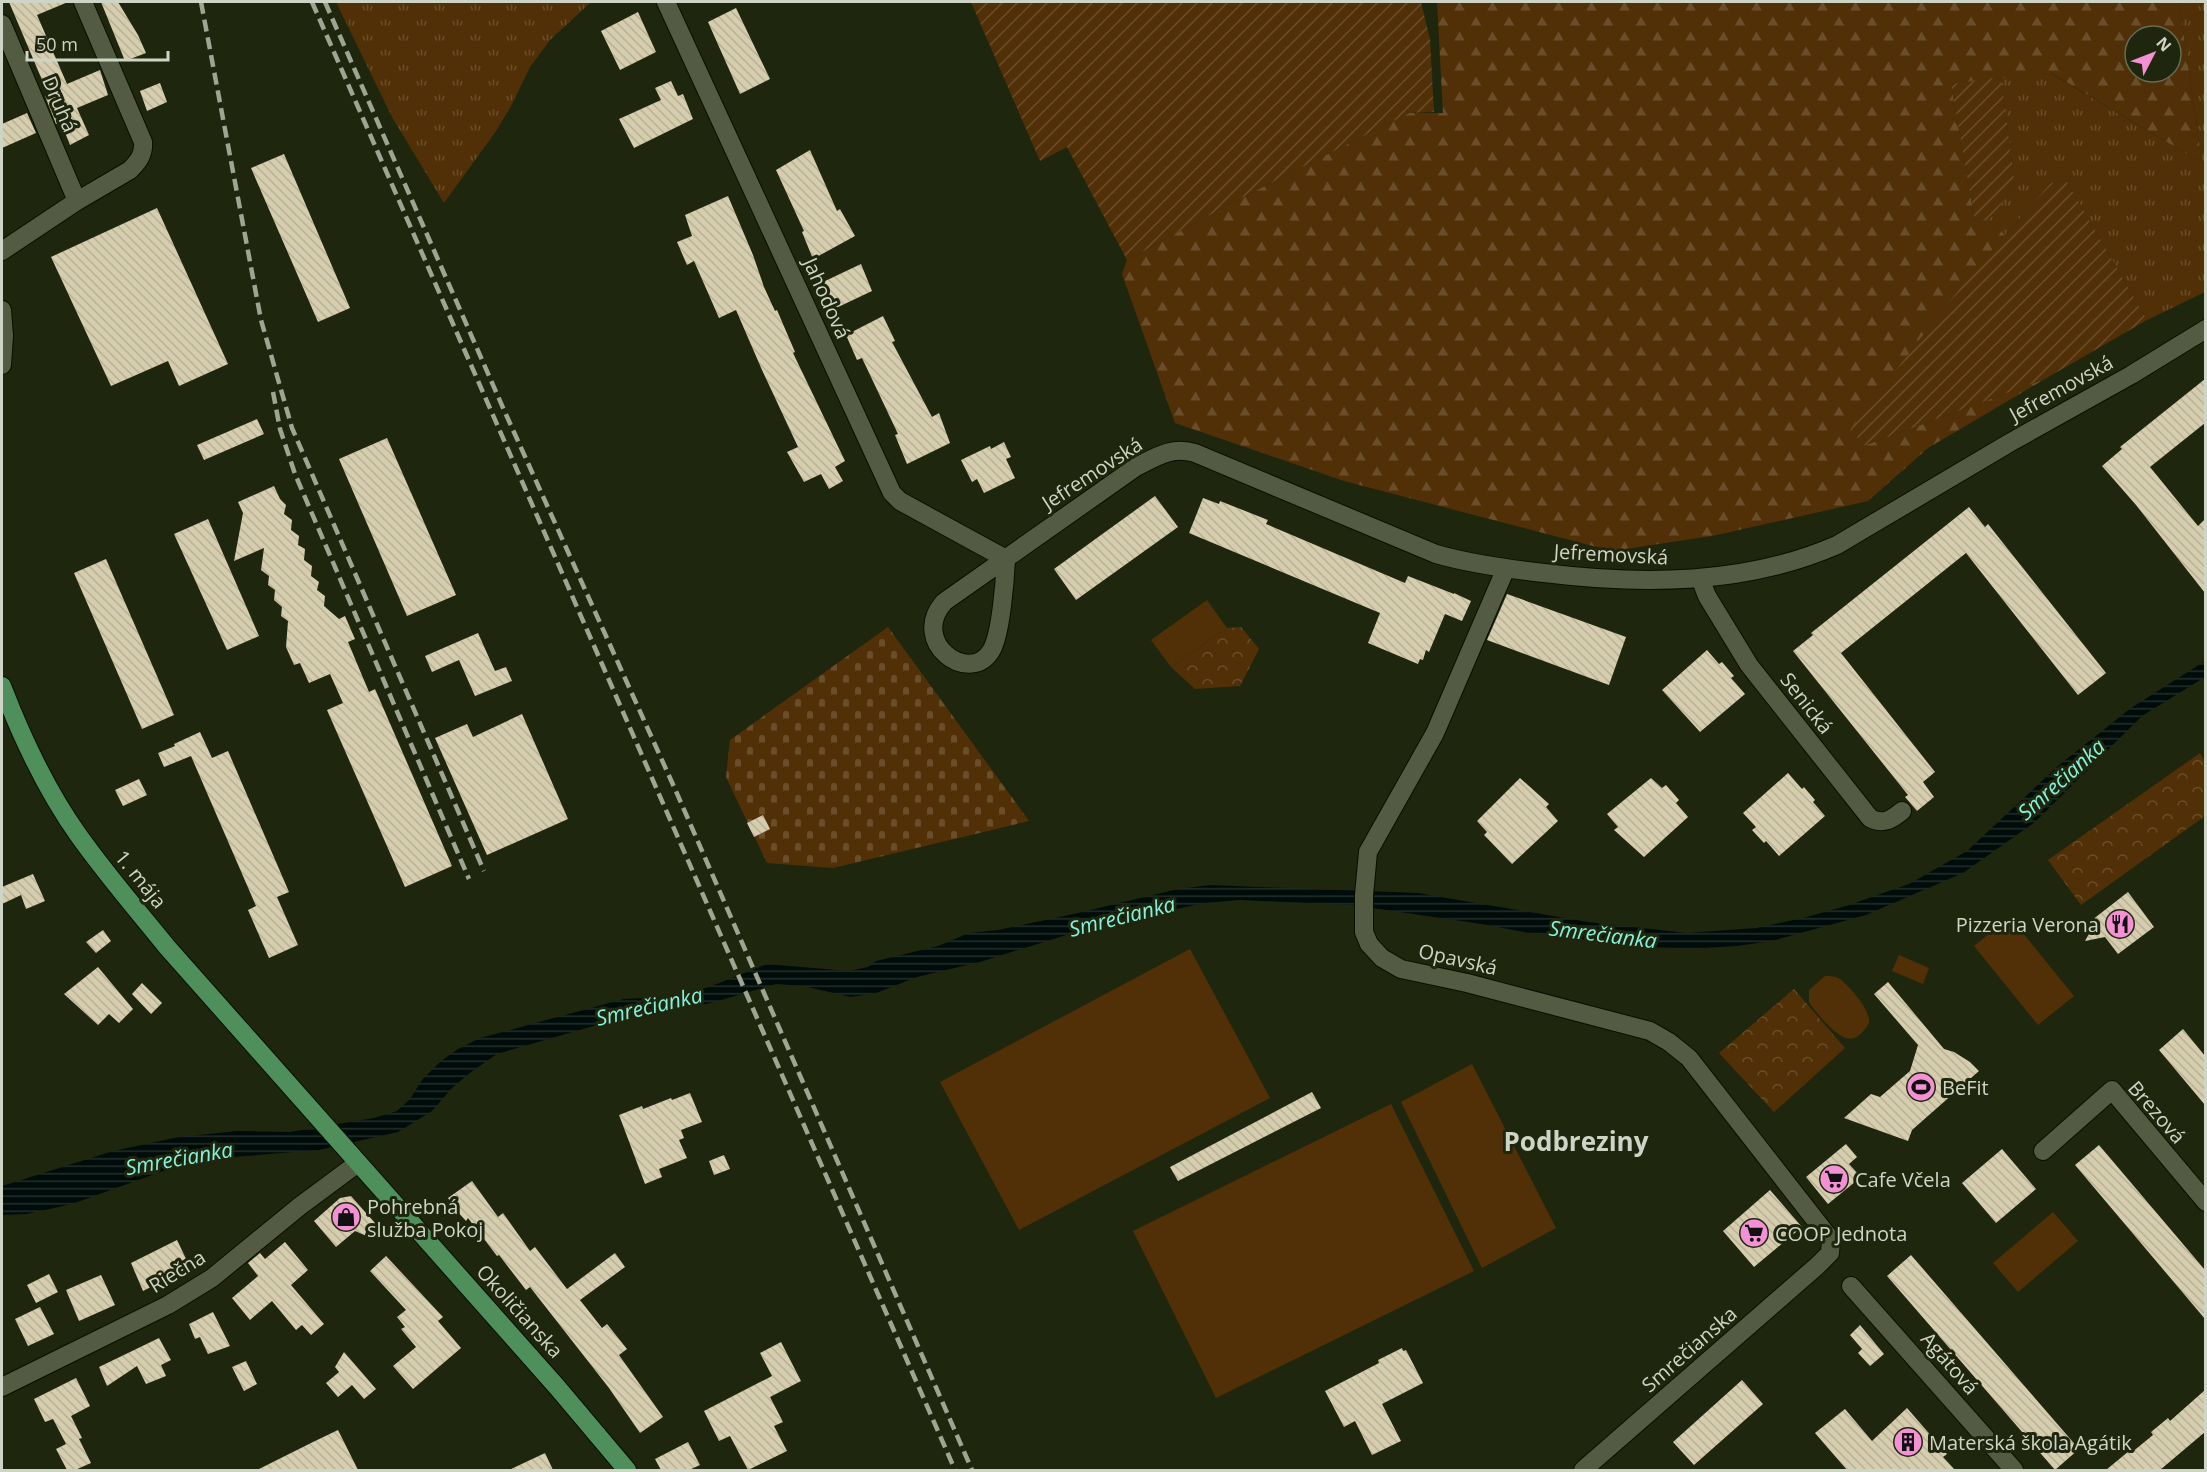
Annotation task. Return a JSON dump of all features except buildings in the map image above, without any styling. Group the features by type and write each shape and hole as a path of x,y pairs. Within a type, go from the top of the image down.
{"main road":[{"name":"1. mája","path":"2,686 23,739 78,835 167,947 281,1076"},
{"name":"Okoličianska","path":"281,1076 557,1387 627,1470"}],"street":[{"path":"2,250 77,201 130,170 137,164 144,151 143,142 83,2"},
{"name":"Jahodová","path":"666,2 892,493 900,501 1006,559"},
{"name":"Druhá","path":"2,24 77,201"},
{"path":"2,310 4,336 2,365"},
{"name":"Jefremovská","path":"1006,559 1005,589 991,651 977,663 968,664 950,658 934,638 932,628 937,609 944,602 1136,467 1167,452 1177,450 1195,453 1436,554 1506,568 1619,581 1700,578 1781,564 1837,545 2002,447 2131,375 2205,329"},
{"name":"Opavská","path":"1506,568 1435,734 1368,852 1364,895 1364,932 1369,944 1382,958 1401,969 1467,983 1650,1031 1669,1042 1689,1058 1779,1175 1829,1235 1832,1246 1830,1253 1824,1259"},
{"name":"Senická","path":"1700,578 1707,596 1749,665 1870,818 1877,822 1885,822 1902,811"},
{"name":"Brezová","path":"2043,1151 2112,1090 2205,1202"},
{"name":"Riečna","path":"2,1387 168,1305 212,1278 355,1160"},
{"name":"Smrečianska","path":"1583,1470 1824,1259"},
{"name":"Agátová","path":"1851,1286 2014,1470"}],"green space":[{"path":"336,2 591,2 550,40 530,67 496,131 444,203 392,117"},
{"path":"971,2 1421,2 1430,39 1434,112 1409,113 1245,196 1127,260 1067,147 1040,161"},
{"path":"1437,2 2179,2 2182,24 2123,24 2123,84 2183,84 2183,30 2202,163 2051,73 1951,84 1975,222 1989,220 2005,235 1933,322 1863,446 2045,379 1928,448 1868,501 1712,536 1612,551 1344,481 1175,423 1122,274 1127,260 1245,196 1409,113 1443,113"},
{"path":"2179,2 2205,2 2205,292 2147,320 2066,180 2051,183 2005,235 1989,220 2015,186 2001,77 2050,73 2202,163"},
{"path":"2001,77 2015,186 1989,220 1975,222 1951,84"},
{"path":"2066,180 2147,320 2045,379 1863,446 1851,429 1984,259 2051,183"},
{"path":"1207,600 1227,628 1171,667 1151,640"},
{"path":"888,627 1029,821 833,868 767,863 726,777 730,740"},
{"path":"1241,627 1259,649 1240,686 1195,689 1171,667 1227,628"},
{"path":"2200,753 2205,762 2205,816 2081,905 2048,860"},
{"path":"2010,917 2074,996 2038,1025 1974,946"},
{"path":"1190,949 1270,1098 1019,1230 940,1082"},
{"path":"1899,955 1929,968 1923,984 1892,971"},
{"path":"1825,976 1840,979 1854,993 1867,1012 1869,1023 1857,1036 1846,1038 1841,1036 1824,1021 1809,1002 1809,990"},
{"path":"1794,989 1845,1048 1774,1112 1719,1053"},
{"path":"1472,1064 1556,1228 1482,1268 1401,1102"},
{"path":"1391,1104 1474,1271 1216,1398 1133,1231"},
{"path":"2053,1212 2078,1241 2018,1292 1993,1263"}],"water":[{"name":"Smrečianka","path":"2205,661 2205,677 2142,716 2035,822 1963,873 1866,915 1772,941 1689,949 1650,947 1528,933 1352,905 1240,900 1204,903 1082,930 980,962 917,977 876,993 851,997 803,986 776,984 711,1003 607,1022 497,1054 452,1088 432,1111 398,1132 319,1150 234,1157 205,1156 72,1204 27,1214 2,1215 2,1186 113,1151 179,1137 237,1131 290,1132 374,1118 397,1111 410,1099 422,1080 441,1061 480,1038 624,999 664,997 709,987 767,964 848,971 868,967 876,961 938,946 969,933 998,930 1178,889 1210,885 1418,893 1588,922 1687,933 1756,928 1803,918 1909,884 1967,851 2058,766 2131,708"}],"railway":[{"path":"201,2 261,320 292,428 484,871"},
{"path":"312,2 955,1470"},
{"path":"325,2 504,410 675,789 972,1470"},
{"path":"273,392 280,429 295,474 469,879"}],"place":[{"name":"Pizzeria Verona","path":"2120,924"},
{"name":"BeFit","path":"1921,1087"},
{"name":"Cafe Včela","path":"1834,1179"},
{"name":"Pohrebná služba Pokoj","path":"346,1217"},
{"name":"COOP Jednota","path":"1754,1233"},
{"name":"Materská škola Agátik","path":"1908,1442"}],"district":[{"name":"Podbreziny","path":"1576,1141"}]}
